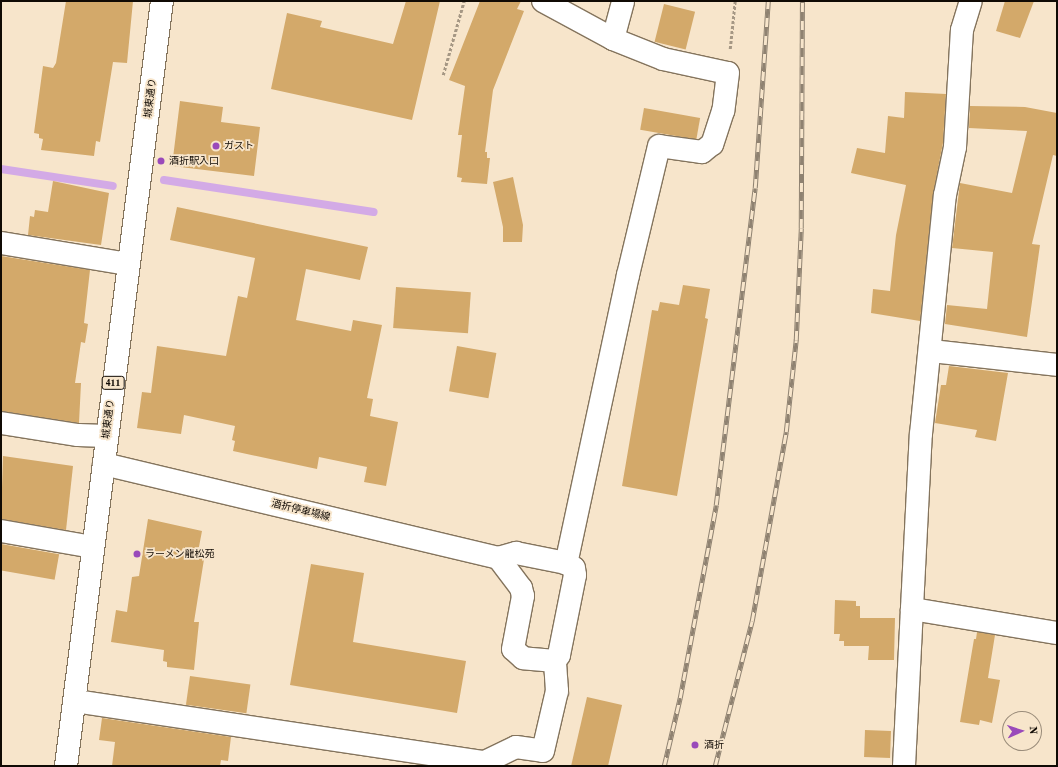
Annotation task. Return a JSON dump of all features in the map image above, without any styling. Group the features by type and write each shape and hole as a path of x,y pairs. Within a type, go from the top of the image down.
{"main road":[{"name":"城東通り","path":"66,766 104,464 106,436 162,1"},
{"path":"543,1 613,40 663,59 728,73 723,111 712,144 702,152 659,146 628,275 566,563"},
{"path":"613,40 623,1"},
{"path":"904,766 921,434 931,351 945,195 956,147 962,30 971,1"},
{"path":"1,243 128,264"},
{"path":"931,351 1057,365"},
{"path":"1,423 78,435 106,436"},
{"name":"酒折停車場線","path":"104,464 498,558"},
{"path":"1,531 93,547"},
{"path":"75,701 485,762 516,747 543,751 558,691 555,661 559,655 575,575 574,568 566,563 516,553 498,558 521,588 523,596 513,649 523,658 555,661"},
{"path":"912,608 1057,634"}],"path":[{"path":"442,75 464,1"},
{"path":"728,73 735,1"}],"building":[{"path":"66,1 133,1 127,63 113,62 100,142 96,141 94,156 41,150 43,139 39,138 39,134 34,133 43,66 53,68 56,63"},
{"path":"406,1 440,1 412,120 271,89 287,13 322,21 320,27 393,44"},
{"path":"480,1 521,1 517,9 524,11 493,90 485,152 487,152 487,158 490,158 487,184 461,182 462,178 457,177 462,135 458,135 465,86 449,80"},
{"path":"1005,1 1034,1 1020,38 996,31"},
{"path":"664,4 695,12 686,50 655,42"},
{"path":"905,92 946,94 943,143 933,194 920,321 871,313 873,289 890,291 896,235 906,185 851,173 857,148 885,153 888,116 904,118"},
{"name":"ガスト","path":"180,101 223,107 221,122 260,127 254,176 172,166"},
{"path":"970,106 1025,107 1057,113 1057,156 1053,155 1032,244 1040,245 1027,337 945,324 947,305 987,309 993,252 952,248 960,183 1012,193 1027,131 969,128"},
{"path":"644,108 700,118 696,140 640,130"},
{"path":"513,177 523,225 522,242 503,242 503,227 493,182"},
{"path":"53,181 109,193 101,245 28,235 30,216 34,217 35,210 48,212"},
{"path":"177,207 368,247 360,280 306,269 296,320 351,331 353,320 382,325 367,398 373,399 370,416 398,422 386,486 364,482 367,467 319,457 317,469 233,451 235,441 232,440 235,426 184,415 181,434 137,428 142,392 151,393 157,346 226,356 238,296 247,298 255,258 170,240"},
{"path":"1,256 90,270 84,323 88,324 85,343 81,342 75,383 81,383 79,423 1,411"},
{"path":"683,285 710,289 705,318 708,319 677,496 622,486 652,310 658,311 660,302 679,305"},
{"path":"396,287 471,292 468,333 393,328"},
{"path":"457,346 496,353 488,398 449,391"},
{"path":"949,366 1008,373 996,441 975,437 977,430 935,423 941,385 946,385"},
{"path":"3,456 73,466 66,530 1,519"},
{"path":"148,519 202,531 198,552 205,553 194,622 199,622 194,670 167,667 167,662 163,661 164,650 111,642 116,610 127,612 132,577 139,576"},
{"path":"1,544 59,554 55,580 1,570"},
{"path":"311,564 364,573 353,642 466,661 457,713 290,685"},
{"path":"835,600 856,601 856,606 860,606 860,618 895,618 894,660 868,660 869,646 844,646 844,641 839,641 840,634 834,634"},
{"path":"977,632 995,635 988,678 1000,680 992,723 980,720 979,725 960,722 974,639 976,639"},
{"path":"190,676 250,684 246,713 186,705"},
{"path":"587,697 622,705 608,766 571,766"},
{"path":"102,718 231,737 228,761 221,760 220,766 112,766 115,742 99,740"},
{"path":"865,730 891,731 890,758 864,757"}],"waterway":[{"path":"1,169 113,186"},
{"path":"164,180 374,212"}],"railway":[{"path":"664,766 680,698 716,505 755,188 768,1"},
{"path":"715,766 752,621 786,432 796,340 801,228 802,1"}],"place":[{"name":"ガスト","path":"216,146"},
{"name":"酒折駅入口","path":"161,161"},
{"name":"ラーメン龍松苑","path":"137,554"},
{"name":"酒折","path":"695,745"}]}
